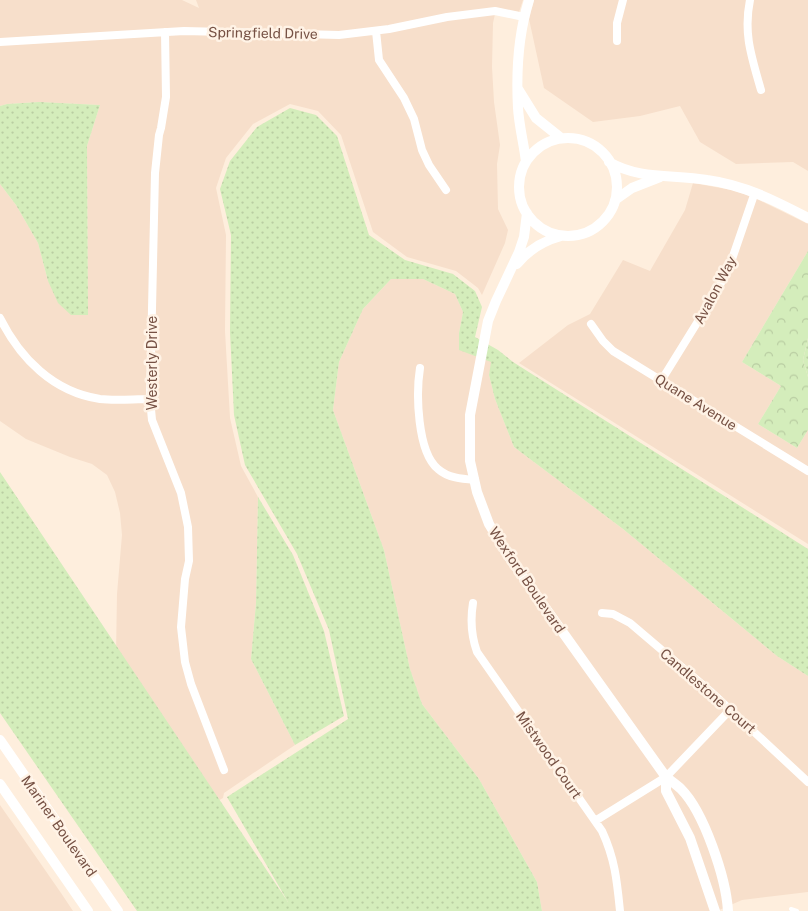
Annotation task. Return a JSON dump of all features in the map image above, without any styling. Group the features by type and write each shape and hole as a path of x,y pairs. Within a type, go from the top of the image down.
{"street":[{"path":"526,162 518,109 517,62 524,17 529,0"},
{"path":"617,42 617,23 623,0"},
{"path":"750,0 747,32 749,48 761,90"},
{"name":"Springfield Drive","path":"0,42 184,31 339,35 376,31 448,17 495,11 524,17"},
{"path":"376,31 379,60 404,98 414,119 422,150 429,165 446,190"},
{"name":"Westerly Drive","path":"165,32 166,97 155,173 150,399 152,420 181,493 188,527 189,561 185,579 181,627 184,662 224,770"},
{"path":"518,89 536,118 561,138"},
{"path":"561,138 588,143 604,155 609,162 616,181 615,200 607,217 592,230 574,236 563,236 541,228 527,212 522,202 520,191 520,180 526,162 540,146 561,138"},
{"path":"609,162 630,172 660,177 708,180 755,192 808,218"},
{"path":"615,200 632,188 660,177"},
{"name":"Avalon Way","path":"662,381 718,289 730,265 755,192"},
{"name":"Wexford Boulevard","path":"527,212 524,237 488,321 470,415 470,461 481,506 509,558 666,777 682,790 706,830 723,885 728,911"},
{"name":"Wexford Boulevard","path":"511,270 524,255 546,240 563,236"},
{"path":"0,318 17,348 52,381 81,394 98,399 150,399"},
{"name":"Quane Avenue","path":"591,324 613,351 808,471"},
{"path":"420,368 417,406 429,459 437,469 447,475 458,479 475,480"},
{"name":"Mistwood Court","path":"473,603 470,627 477,652 595,821 609,847 616,871 620,911"},
{"name":"Candlestone Court","path":"602,613 613,614 630,623 730,710 808,782"},
{"path":"595,821 666,777 730,710"},
{"name":"Mariner Boulevard","path":"0,740 118,911"},
{"name":"Wexford Boulevard","path":"666,777 666,791 690,838 715,911"},
{"name":"Mariner Boulevard","path":"0,784 88,911"}],"lane":[{"path":"791,910 797,911"}],"shaded area":[{"path":"0,0 182,0 199,8 196,0 523,0 519,12 496,10 493,23 492,67 494,102 500,145 497,164 498,209 508,230 505,243 482,295 478,288 456,271 407,257 373,232 341,135 318,111 290,104 253,124 226,158 216,188 226,235 225,331 230,418 241,466 258,497 256,603 251,659 295,745 224,793 223,798 216,802 116,654 117,594 122,535 120,513 115,492 107,475 92,464 26,439 0,421 0,184 16,205 38,243 48,281 88,315 87,146 100,105 39,102 0,106"},
{"path":"534,0 808,0 808,171 793,162 736,164 700,142 680,106 640,116 593,122 544,88 529,19"},
{"path":"693,183 732,190 753,197 808,224 808,251 742,362 781,386 758,424 797,448 808,430 808,544 519,363 568,325 590,314 623,260 650,271 685,210"},
{"path":"391,279 423,279 455,294 463,312 459,333 492,362 489,375 495,399 514,447 623,529 777,656 808,676 808,892 742,900 717,911 542,911 537,882 479,779 422,704 410,669 384,550 333,410 339,362 363,309"},
{"path":"0,805 61,893 73,911 0,911"}],"green space":[{"path":"39,102 100,105 87,146 88,315 71,315 58,303 48,281 38,243 16,205 0,184 0,106"},
{"path":"290,108 316,115 337,136 369,235 405,260 453,274 475,291 482,307 475,337 808,549 808,676 777,656 623,529 514,447 495,399 489,375 491,362 459,350 459,333 463,312 455,294 423,279 391,279 363,309 339,362 333,410 384,550 410,669 422,704 479,779 537,882 542,911 137,911 0,713 0,472 288,902 227,797 348,719 329,630 297,554 245,465 234,415 230,332 231,235 220,189 230,161 257,127"},
{"path":"808,251 808,338 803,360 808,377 808,430 797,448 758,424 781,386 742,362"},
{"path":"808,338 808,377 803,360"},
{"path":"258,497 293,555 324,631 344,716 295,745 251,659 256,603"}]}
